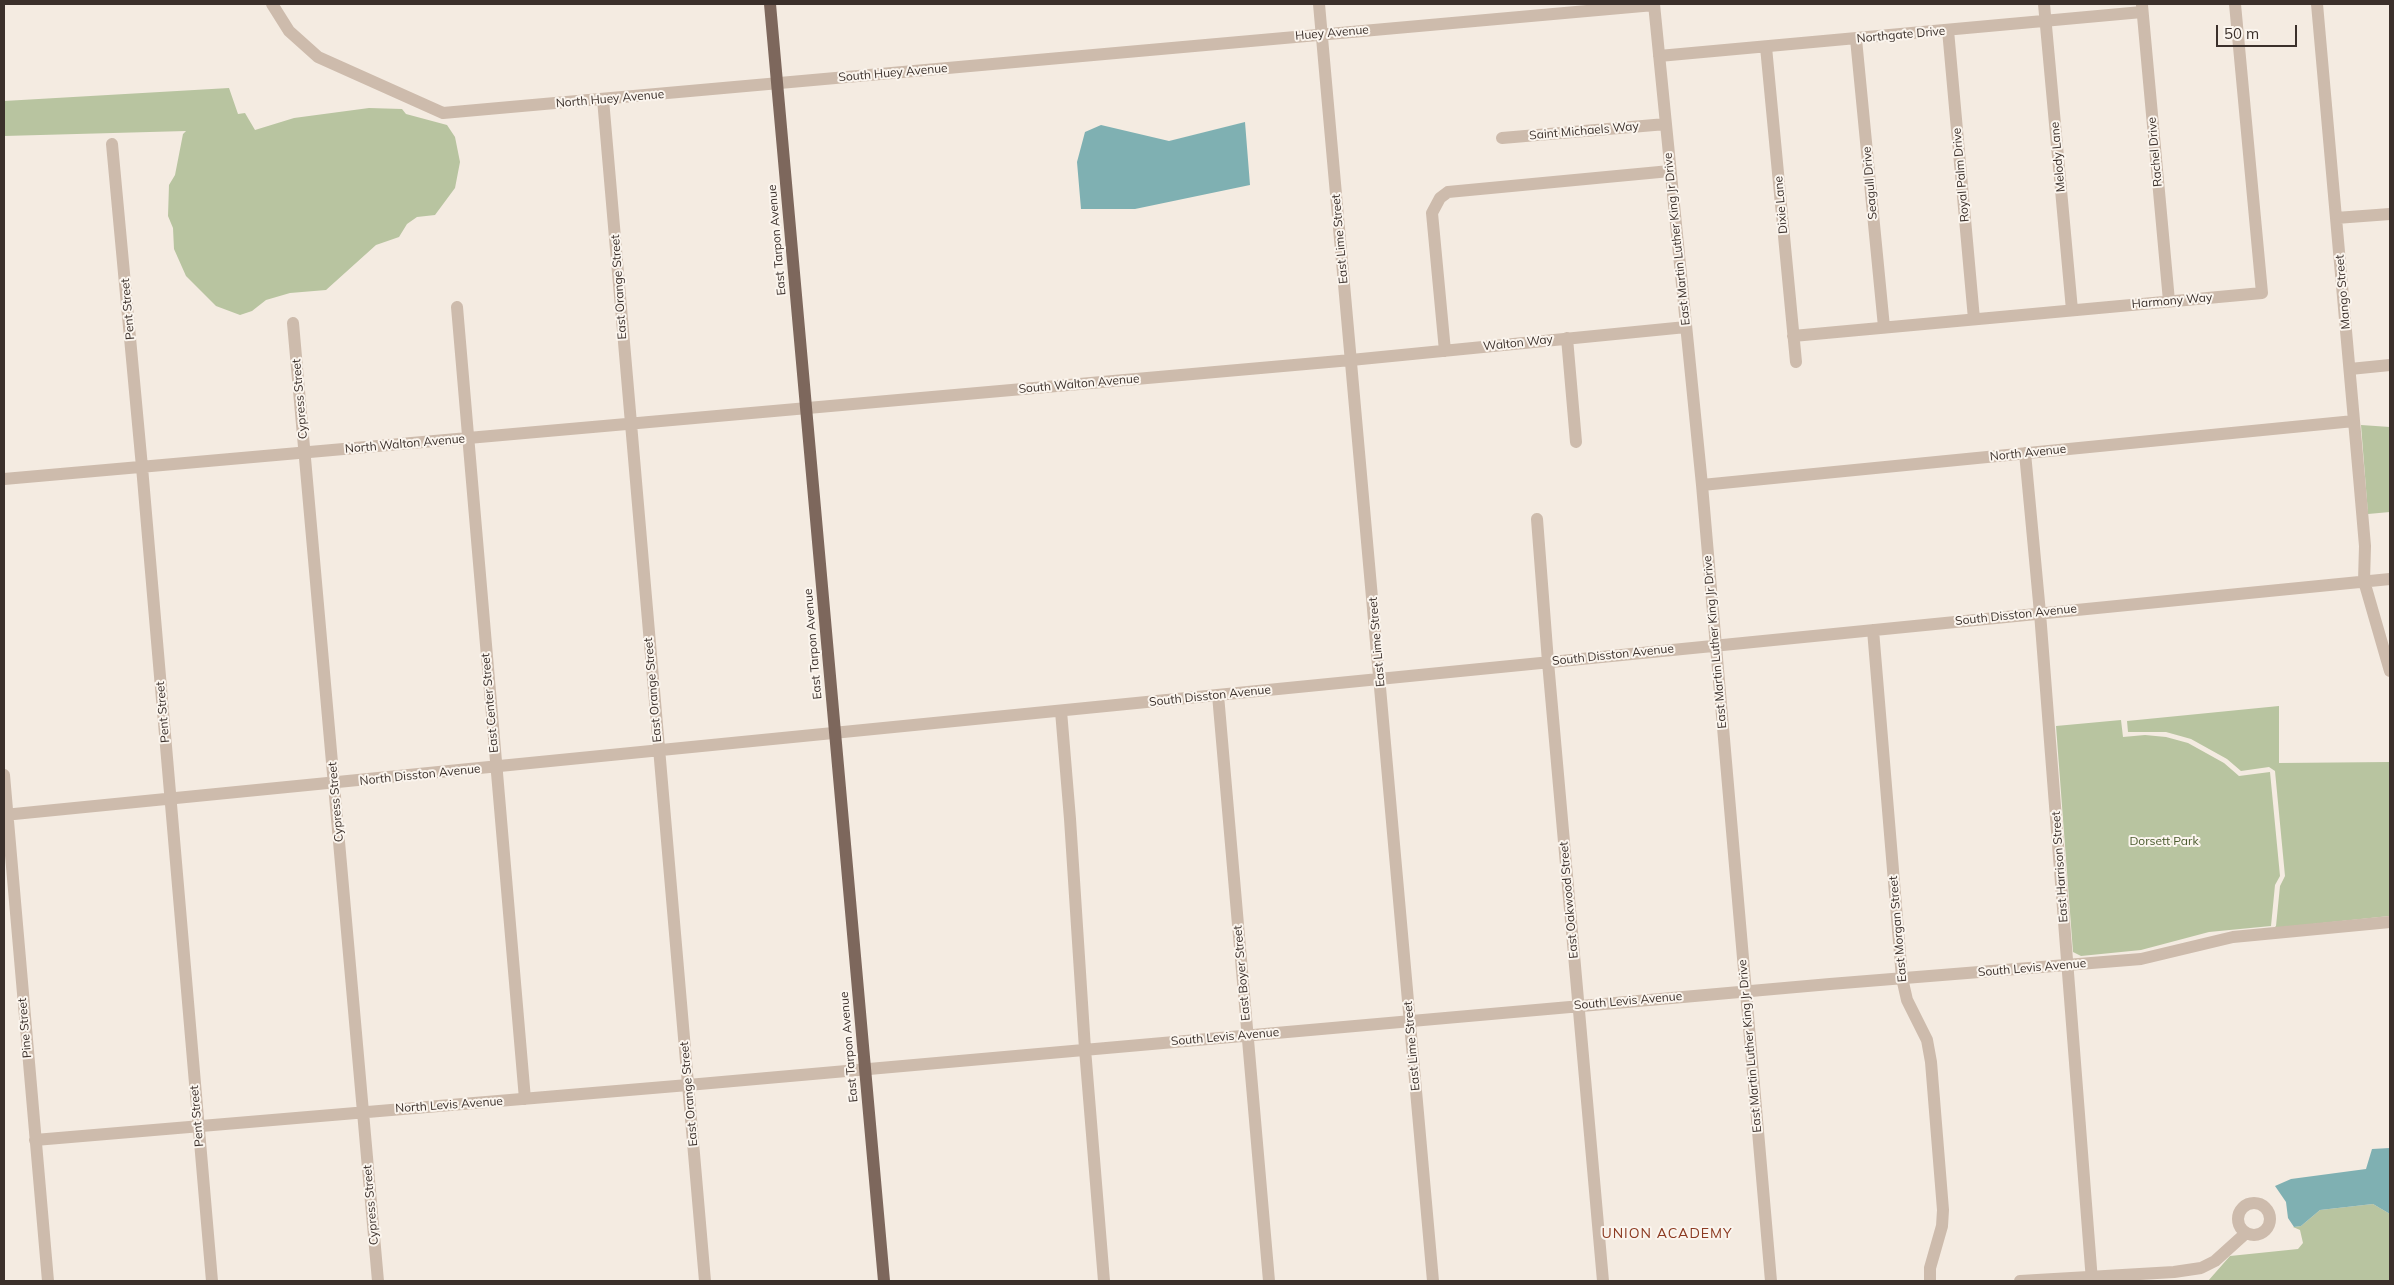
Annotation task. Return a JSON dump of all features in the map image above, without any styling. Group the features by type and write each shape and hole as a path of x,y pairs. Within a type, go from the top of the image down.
{"main road":[{"name":"East Tarpon Avenue","path":"770,4 884,1281"}],"street":[{"name":"North Huey Avenue","path":"272,4 288,31 318,57 443,113 776,83"},
{"name":"East Lime Street","path":"1320,4 1433,1281"},
{"name":"Huey Avenue","path":"1011,62 1654,4"},
{"name":"East Martin Luther King Jr Drive","path":"1654,4 1702,485 1771,1281"},
{"name":"Melody Lane","path":"2044,4 2072,310"},
{"name":"Harmony Way","path":"1793,336 2262,293 2235,4"},
{"name":"Mango Street","path":"2317,4 2365,546 2364,581 2390,671"},
{"name":"Northgate Drive","path":"1659,56 2045,21 2142,8"},
{"name":"Rachel Drive","path":"2142,8 2169,301"},
{"name":"Royal Palm Drive","path":"1948,30 1974,319"},
{"name":"Seagull Drive","path":"1856,39 1884,327"},
{"name":"Dixie Lane","path":"1766,47 1796,362"},
{"name":"South Huey Avenue","path":"776,83 1011,62"},
{"name":"East Orange Street","path":"603,99 658,751 706,1281"},
{"name":"Saint Michaels Way","path":"1502,138 1666,124"},
{"name":"Pent Street","path":"112,144 142,467 212,1281"},
{"path":"1445,350 1432,213 1440,198 1448,192 1670,171"},
{"path":"2336,218 2390,214"},
{"name":"East Center Street","path":"457,307 525,1099"},
{"name":"Cypress Street","path":"293,323 378,1281"},
{"name":"Walton Way","path":"1351,360 1686,327"},
{"path":"1567,338 1576,442"},
{"name":"South Walton Avenue","path":"806,408 1351,360"},
{"path":"2350,369 2390,365"},
{"name":"North Walton Avenue","path":"4,478 806,408"},
{"name":"North Avenue","path":"1702,485 2354,421"},
{"name":"East Harrison Street","path":"2025,453 2040,613 2092,1279"},
{"name":"East Oakwood Street","path":"1537,519 1603,1281"},
{"name":"South Disston Avenue","path":"835,733 2390,579"},
{"name":"East Morgan Street","path":"1873,630 1902,978 1907,1000 1924,1032 1930,1052 1943,1210 1942,1226 1930,1268 1930,1281"},
{"name":"East Boyer Street","path":"1218,695 1269,1281"},
{"path":"1061,711 1104,1281"},
{"name":"North Disston Avenue","path":"6,815 835,733"},
{"name":"Pine Street","path":"4,775 48,1281"},
{"name":"South Levis Avenue","path":"864,1069 1746,991 2141,959 2233,937 2390,922"},
{"name":"North Levis Avenue","path":"35,1140 864,1069"},
{"path":"2020,1281 2092,1279 2201,1268 2215,1261 2246,1233"}],"green space":[{"path":"229,88 238,114 245,113 255,130 294,118 369,108 402,109 406,114 447,125 455,137 460,162 455,188 435,215 417,217 407,224 399,237 376,245 326,290 290,293 266,300 252,311 240,315 216,306 186,276 174,249 173,228 168,216 169,185 175,175 183,134 186,131 4,136 4,101"},
{"path":"2361,425 2390,427 2390,512 2368,514"},
{"path":"2279,706 2279,763 2390,762 2390,916 2274,928 2276,926 2280,886 2285,876 2275,771 2269,767 2241,771 2227,759 2191,739 2166,732 2128,732 2127,721"},
{"name":"Dorsett Park","path":"2121,720 2123,737 2145,735 2166,737 2188,743 2224,763 2239,776 2270,772 2280,876 2275,885 2271,926 2209,932 2141,950 2081,956 2073,952 2056,726"},
{"path":"2373,1204 2390,1214 2390,1281 2208,1281 2230,1256 2298,1249 2303,1243 2300,1230 2293,1227 2301,1226 2320,1210"}],"water":[{"path":"1245,122 1250,185 1135,209 1081,209 1077,162 1085,132 1101,125 1169,141"},
{"path":"2390,1148 2390,1214 2373,1204 2320,1210 2301,1226 2294,1227 2288,1218 2286,1202 2275,1186 2291,1179 2366,1169 2372,1149"}],"district":[{"name":"UNION ACADEMY","path":"1667,1234"}]}
